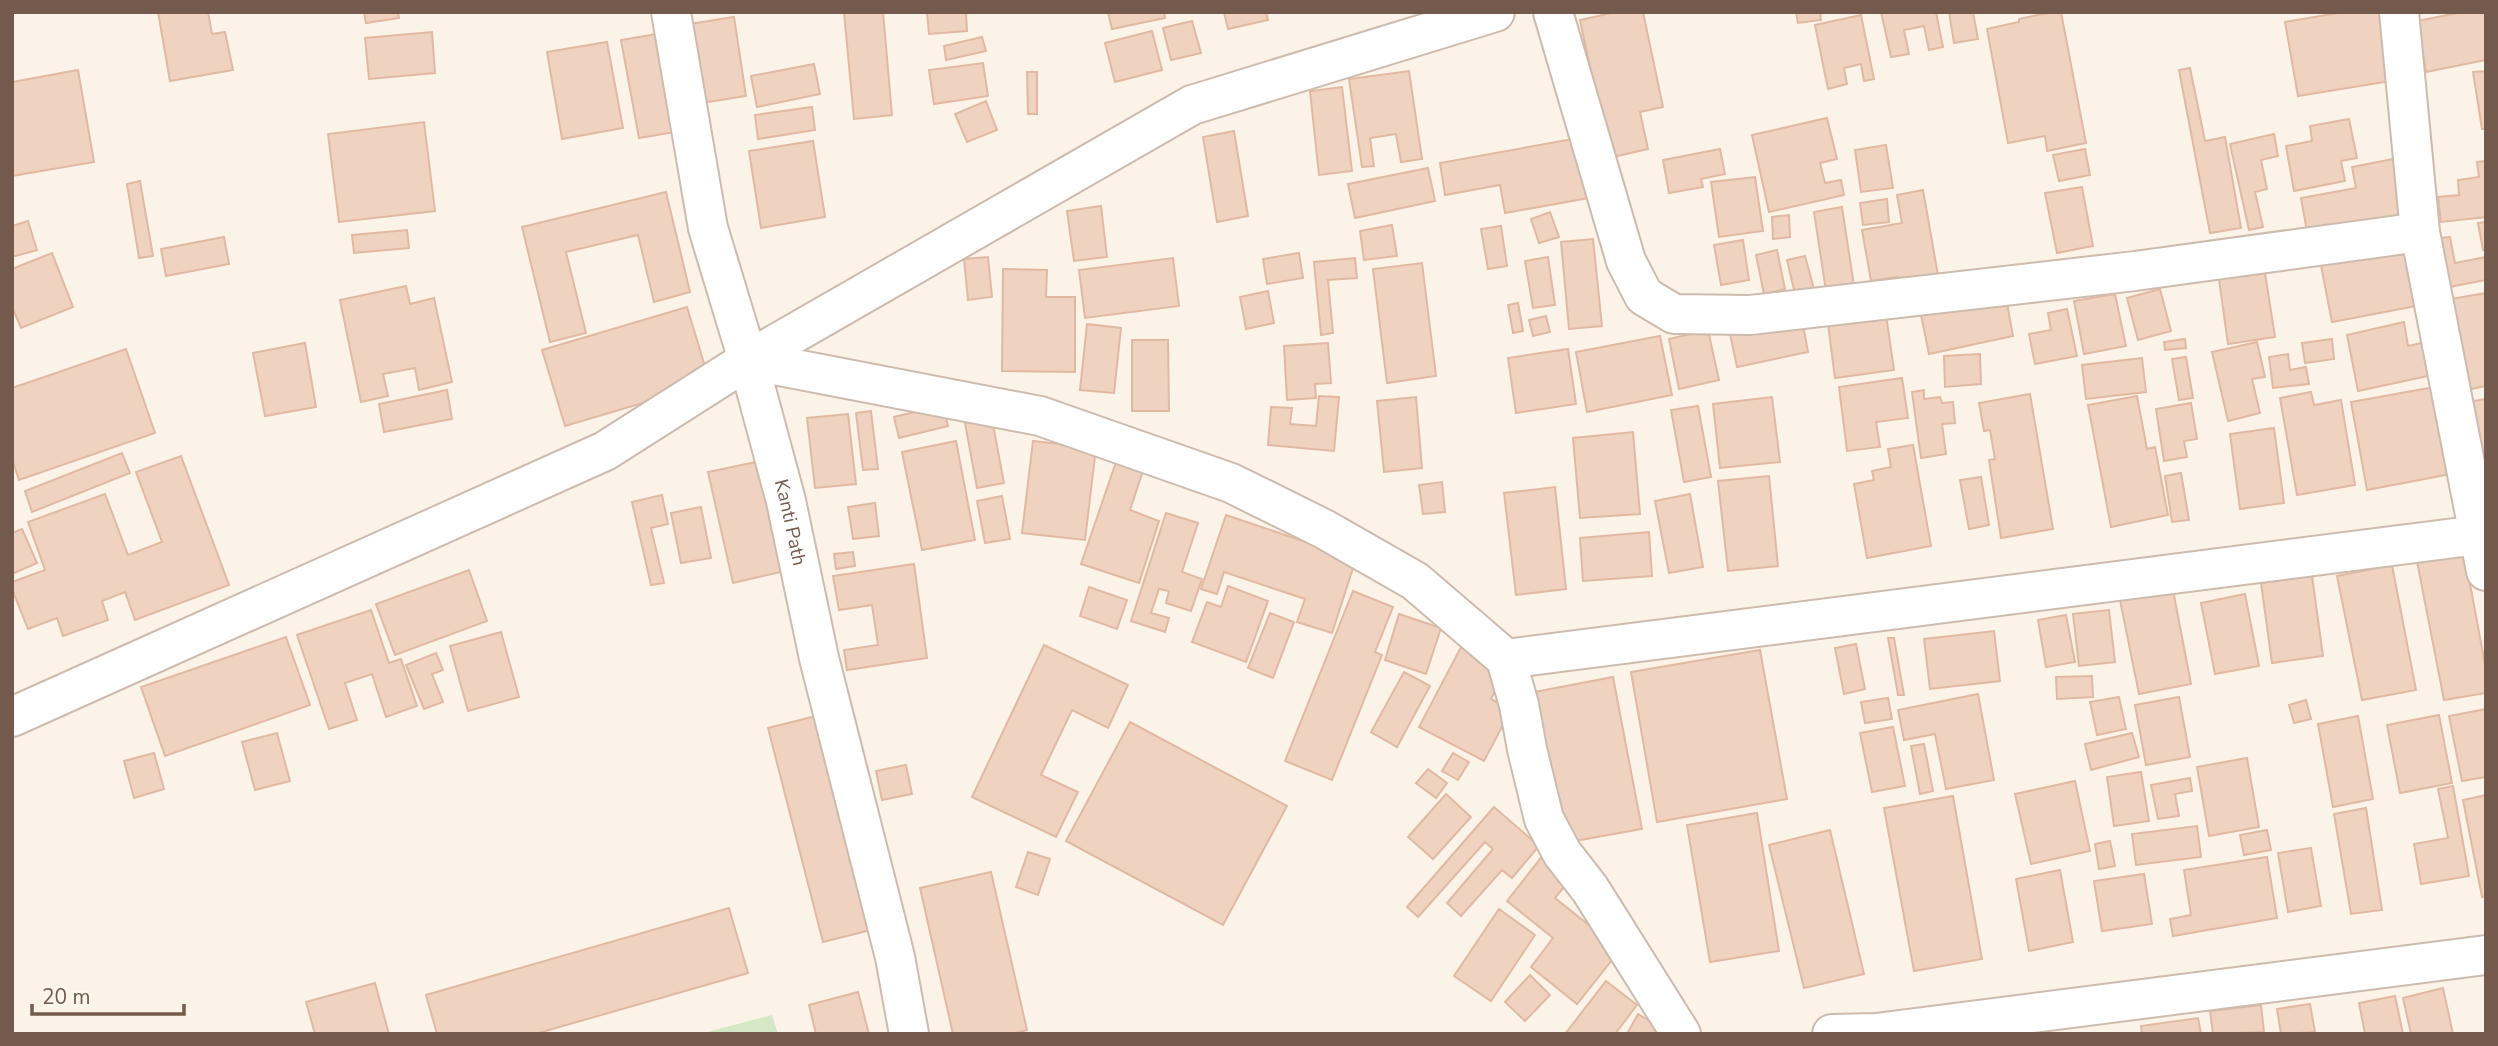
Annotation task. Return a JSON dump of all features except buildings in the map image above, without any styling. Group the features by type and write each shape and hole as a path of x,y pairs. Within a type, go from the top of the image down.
{"street":[{"name":"Kanti Path","path":"671,12 708,228 748,360 786,501 819,658 895,957 909,1034"},
{"path":"12,717 605,451 748,360 1192,105 1495,12"},
{"path":"1553,12 1626,261 1644,296 1674,314 1750,315 2135,271 2420,232"},
{"path":"1506,659 2483,547 2420,232 2399,12"},
{"path":"748,360 1040,416 1231,483 1324,529 1415,581 1506,659 1544,818 1562,853 1590,889 1681,1034"},
{"path":"1832,1034 1876,1032 2486,955"}],"green space":[{"path":"772,1015 778,1034 700,1034"}]}
